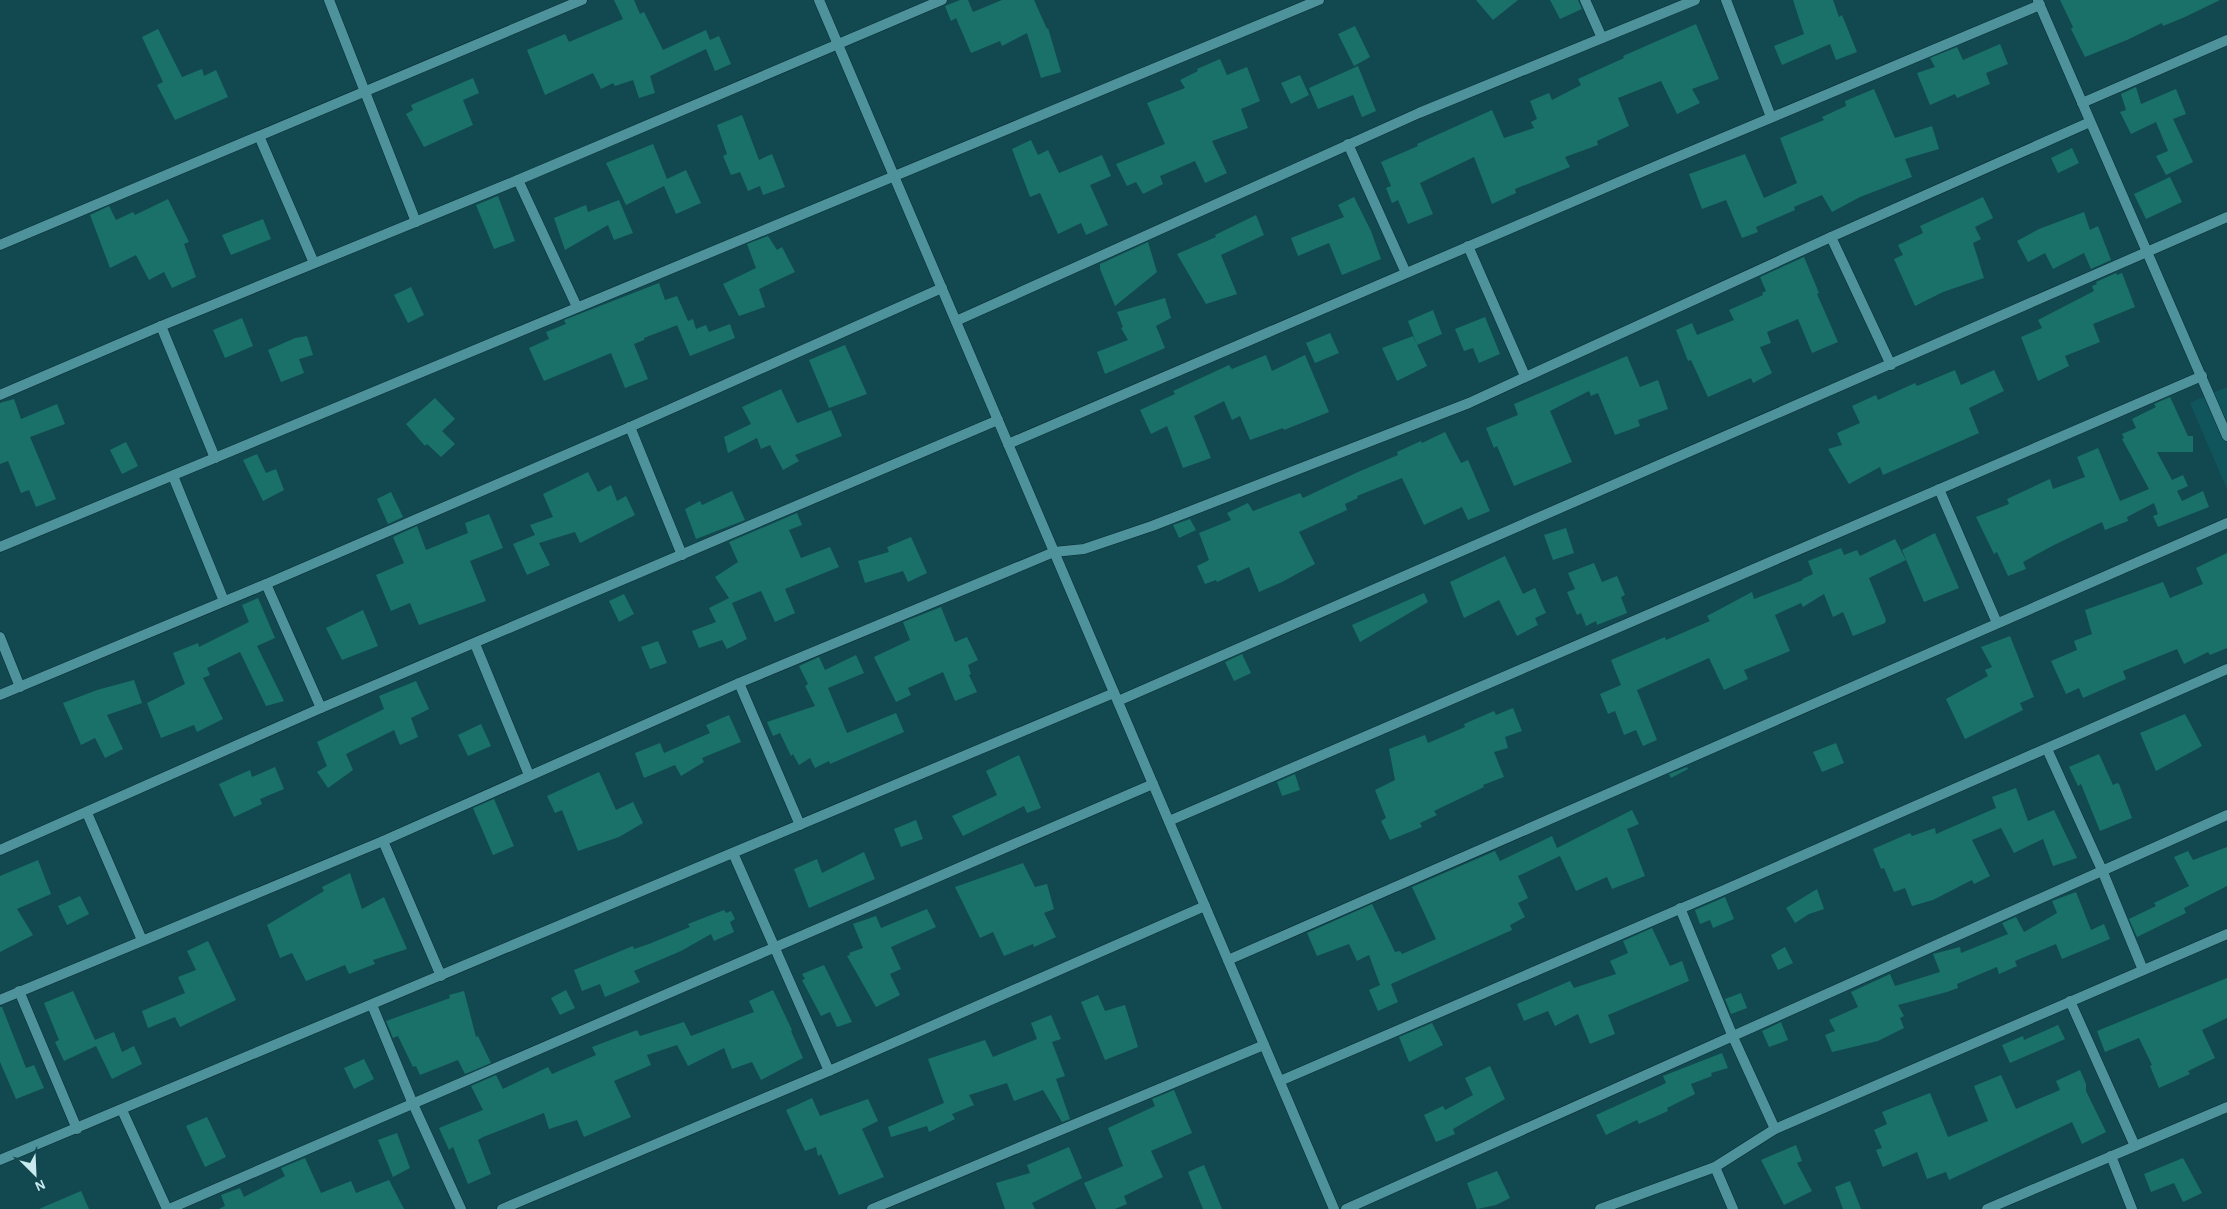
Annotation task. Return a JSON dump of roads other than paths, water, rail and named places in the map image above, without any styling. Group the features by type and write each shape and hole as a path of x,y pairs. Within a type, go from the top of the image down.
{"street":[{"path":"329,0 416,222"},
{"path":"0,245 582,0"},
{"path":"819,0 1334,1209"},
{"path":"0,395 162,326 518,180 942,0"},
{"path":"0,547 1319,0"},
{"path":"1585,0 1602,38"},
{"path":"956,321 1348,144 1695,0"},
{"path":"1726,0 1771,116"},
{"path":"1008,444 1771,116 2039,3 2227,436"},
{"path":"2082,103 2227,40"},
{"path":"0,1000 383,841 739,683 1054,552 1084,549 1152,526 1469,404 1525,376 1831,237 2090,122"},
{"path":"259,136 314,263"},
{"path":"1348,144 1406,273"},
{"path":"518,180 577,307"},
{"path":"0,1160 800,824 1116,697 1890,365 2227,217"},
{"path":"1831,237 1890,365"},
{"path":"1468,246 1525,376"},
{"path":"0,695 266,584 630,427 942,288"},
{"path":"162,326 215,458"},
{"path":"1169,821 2202,376"},
{"path":"0,850 321,708 998,420"},
{"path":"630,427 682,555"},
{"path":"173,476 224,601"},
{"path":"1939,489 1997,623"},
{"path":"1228,960 2227,522"},
{"path":"266,584 321,708"},
{"path":"0,638 20,687"},
{"path":"474,644 529,775"},
{"path":"1280,1081 2047,749 2227,669"},
{"path":"739,683 800,824"},
{"path":"2047,749 2102,870 2142,970"},
{"path":"122,1110 168,1209 1153,784"},
{"path":"87,813 142,940"},
{"path":"1346,1209 2227,815"},
{"path":"383,841 441,976"},
{"path":"733,853 829,1071"},
{"path":"502,1209 829,1071 1205,906"},
{"path":"1680,908 1733,1037 1775,1129"},
{"path":"1600,1209 1715,1167 1775,1129 2227,934"},
{"path":"19,992 76,1129"},
{"path":"2070,1001 2136,1146"},
{"path":"372,1005 413,1104 461,1209"},
{"path":"872,1209 893,1205 1264,1046"},
{"path":"1988,1209 2227,1107"},
{"path":"2111,1156 2132,1209"},
{"path":"1715,1167 1733,1209"}]}
